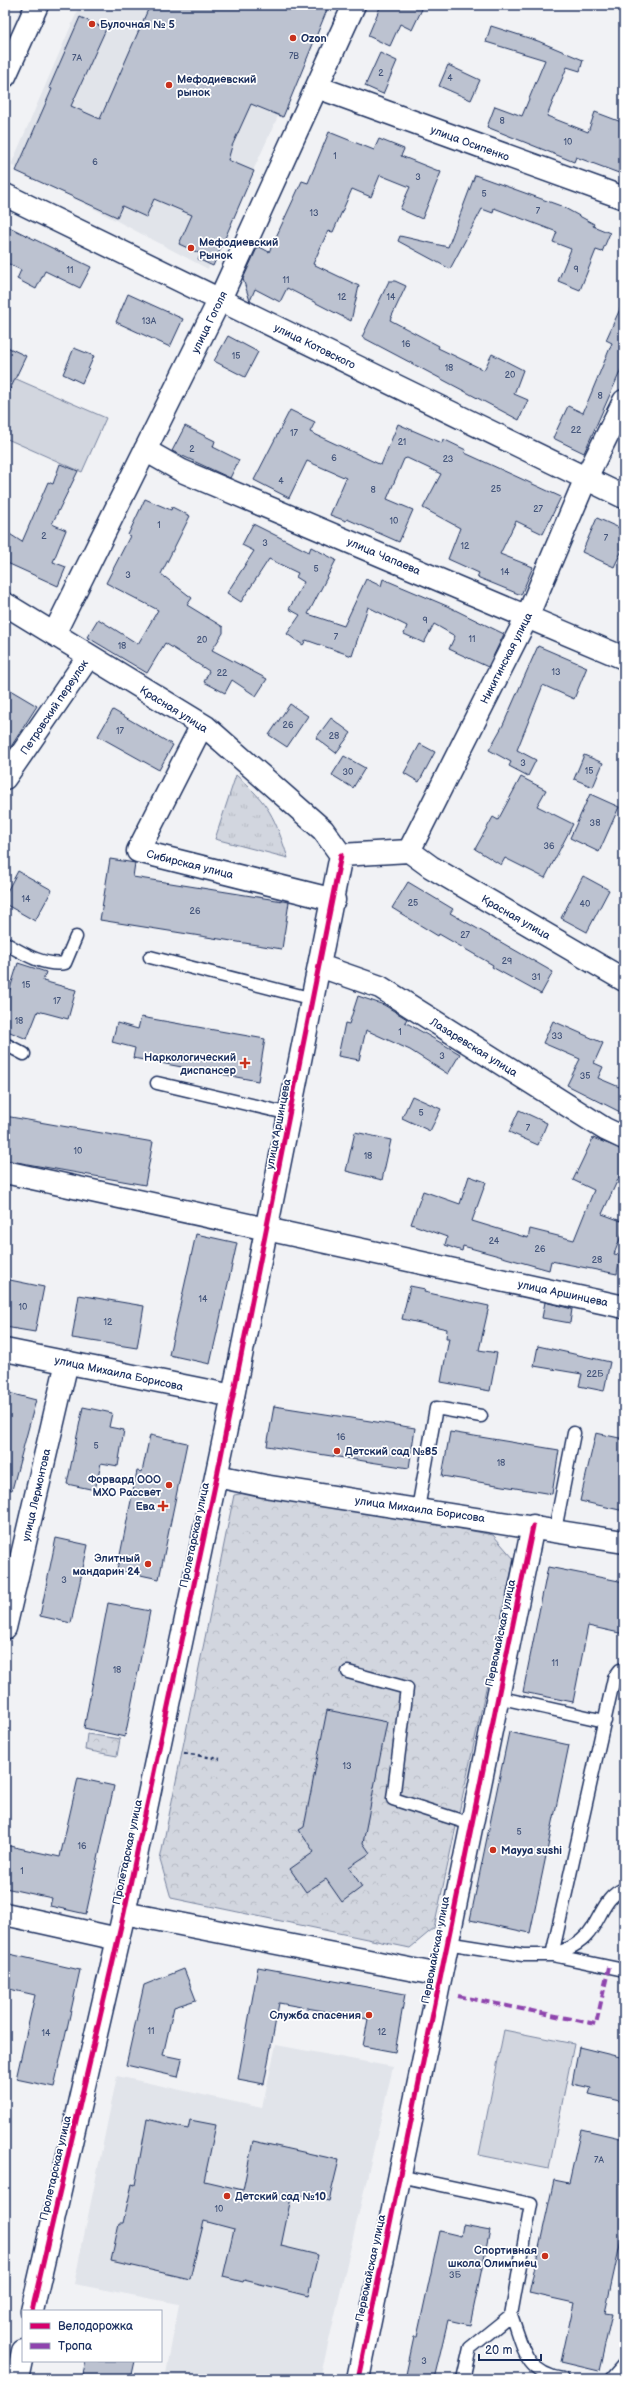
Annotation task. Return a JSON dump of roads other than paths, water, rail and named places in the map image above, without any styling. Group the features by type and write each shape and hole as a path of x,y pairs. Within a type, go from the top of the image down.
{"street":[{"path":"5,76 37,5"},
{"name":"улица Гоголя","path":"54,634 220,299 354,5"},
{"name":"улица Осипенко","path":"317,87 624,198"},
{"name":"улица Котовского","path":"5,195 624,497"},
{"name":"Никитинская улица","path":"408,851 527,617 586,478 624,401"},
{"name":"улица Чапаева","path":"145,450 182,471 624,658"},
{"name":"Красная улица","path":"5,604 202,725 324,830 341,855"},
{"name":"Петровский переулок","path":"8,769 89,656"},
{"name":"Сибирская улица","path":"202,725 138,851 334,900"},
{"path":"341,855 408,851"},
{"name":"Красная улица","path":"408,851 431,867 624,980"},
{"name":"улица Аршинцева","path":"233,1396 334,900 341,855"},
{"name":"Лазаревская улица","path":"320,966 380,987 605,1129 624,1138"},
{"name":"улица Аршинцева","path":"5,1172 624,1306"},
{"name":"улица Михаила Борисова","path":"5,1350 233,1396"},
{"name":"улица Лермонтова","path":"5,1628 67,1362"},
{"name":"Пролетарская улица","path":"32,2310 124,1913 233,1396"},
{"name":"улица Михаила Борисова","path":"217,1476 264,1486 532,1526 624,1542"},
{"name":"Первомайская улица","path":"358,2379 532,1526"},
{"path":"124,1913 440,1975"},
{"path":"5,1914 118,1939"},
{"path":"17,2379 22,2356"}],"lane":[{"path":"5,943 25,955 52,964 65,963 76,937"},
{"path":"150,957 314,999"},
{"path":"5,1044 24,1054"},
{"path":"157,1083 290,1114"},
{"path":"418,1509 436,1408 481,1416"},
{"path":"555,1530 574,1432"},
{"path":"552,1954 614,1678 620,1670 624,1669"},
{"path":"348,1672 407,1688 393,1799 471,1824"},
{"path":"497,1697 605,1721"},
{"path":"552,1954 575,1945 587,1935 610,1900 624,1889"},
{"path":"446,1943 523,1955 552,1954 624,1970"},
{"path":"399,2176 531,2204 511,2315 525,2352 535,2368 545,2376 562,2379"},
{"path":"463,2379 470,2348 511,2315"},
{"path":"611,2379 624,2364"}],"place":[{"name":"Булочная № 5","path":"92,24"},
{"name":"Ozon","path":"293,38"},
{"name":"Мефодиевский рынок","path":"169,85"},
{"name":"Мефодиевский Рынок","path":"191,248"},
{"name":"Наркологический диспансер","path":"245,1063"},
{"name":"Детский сад №85","path":"337,1451"},
{"name":"Форвард ООО МХО Рассвет","path":"169,1485"},
{"name":"Ева","path":"163,1506"},
{"name":"Элитный мандарин 24","path":"148,1564"},
{"name":"Mayya sushi","path":"493,1850"},
{"name":"Служба спасения","path":"369,2015"},
{"name":"Детский сад №10","path":"227,2196"},
{"name":"Спортивная школа Олимпиец","path":"545,2256"}]}
